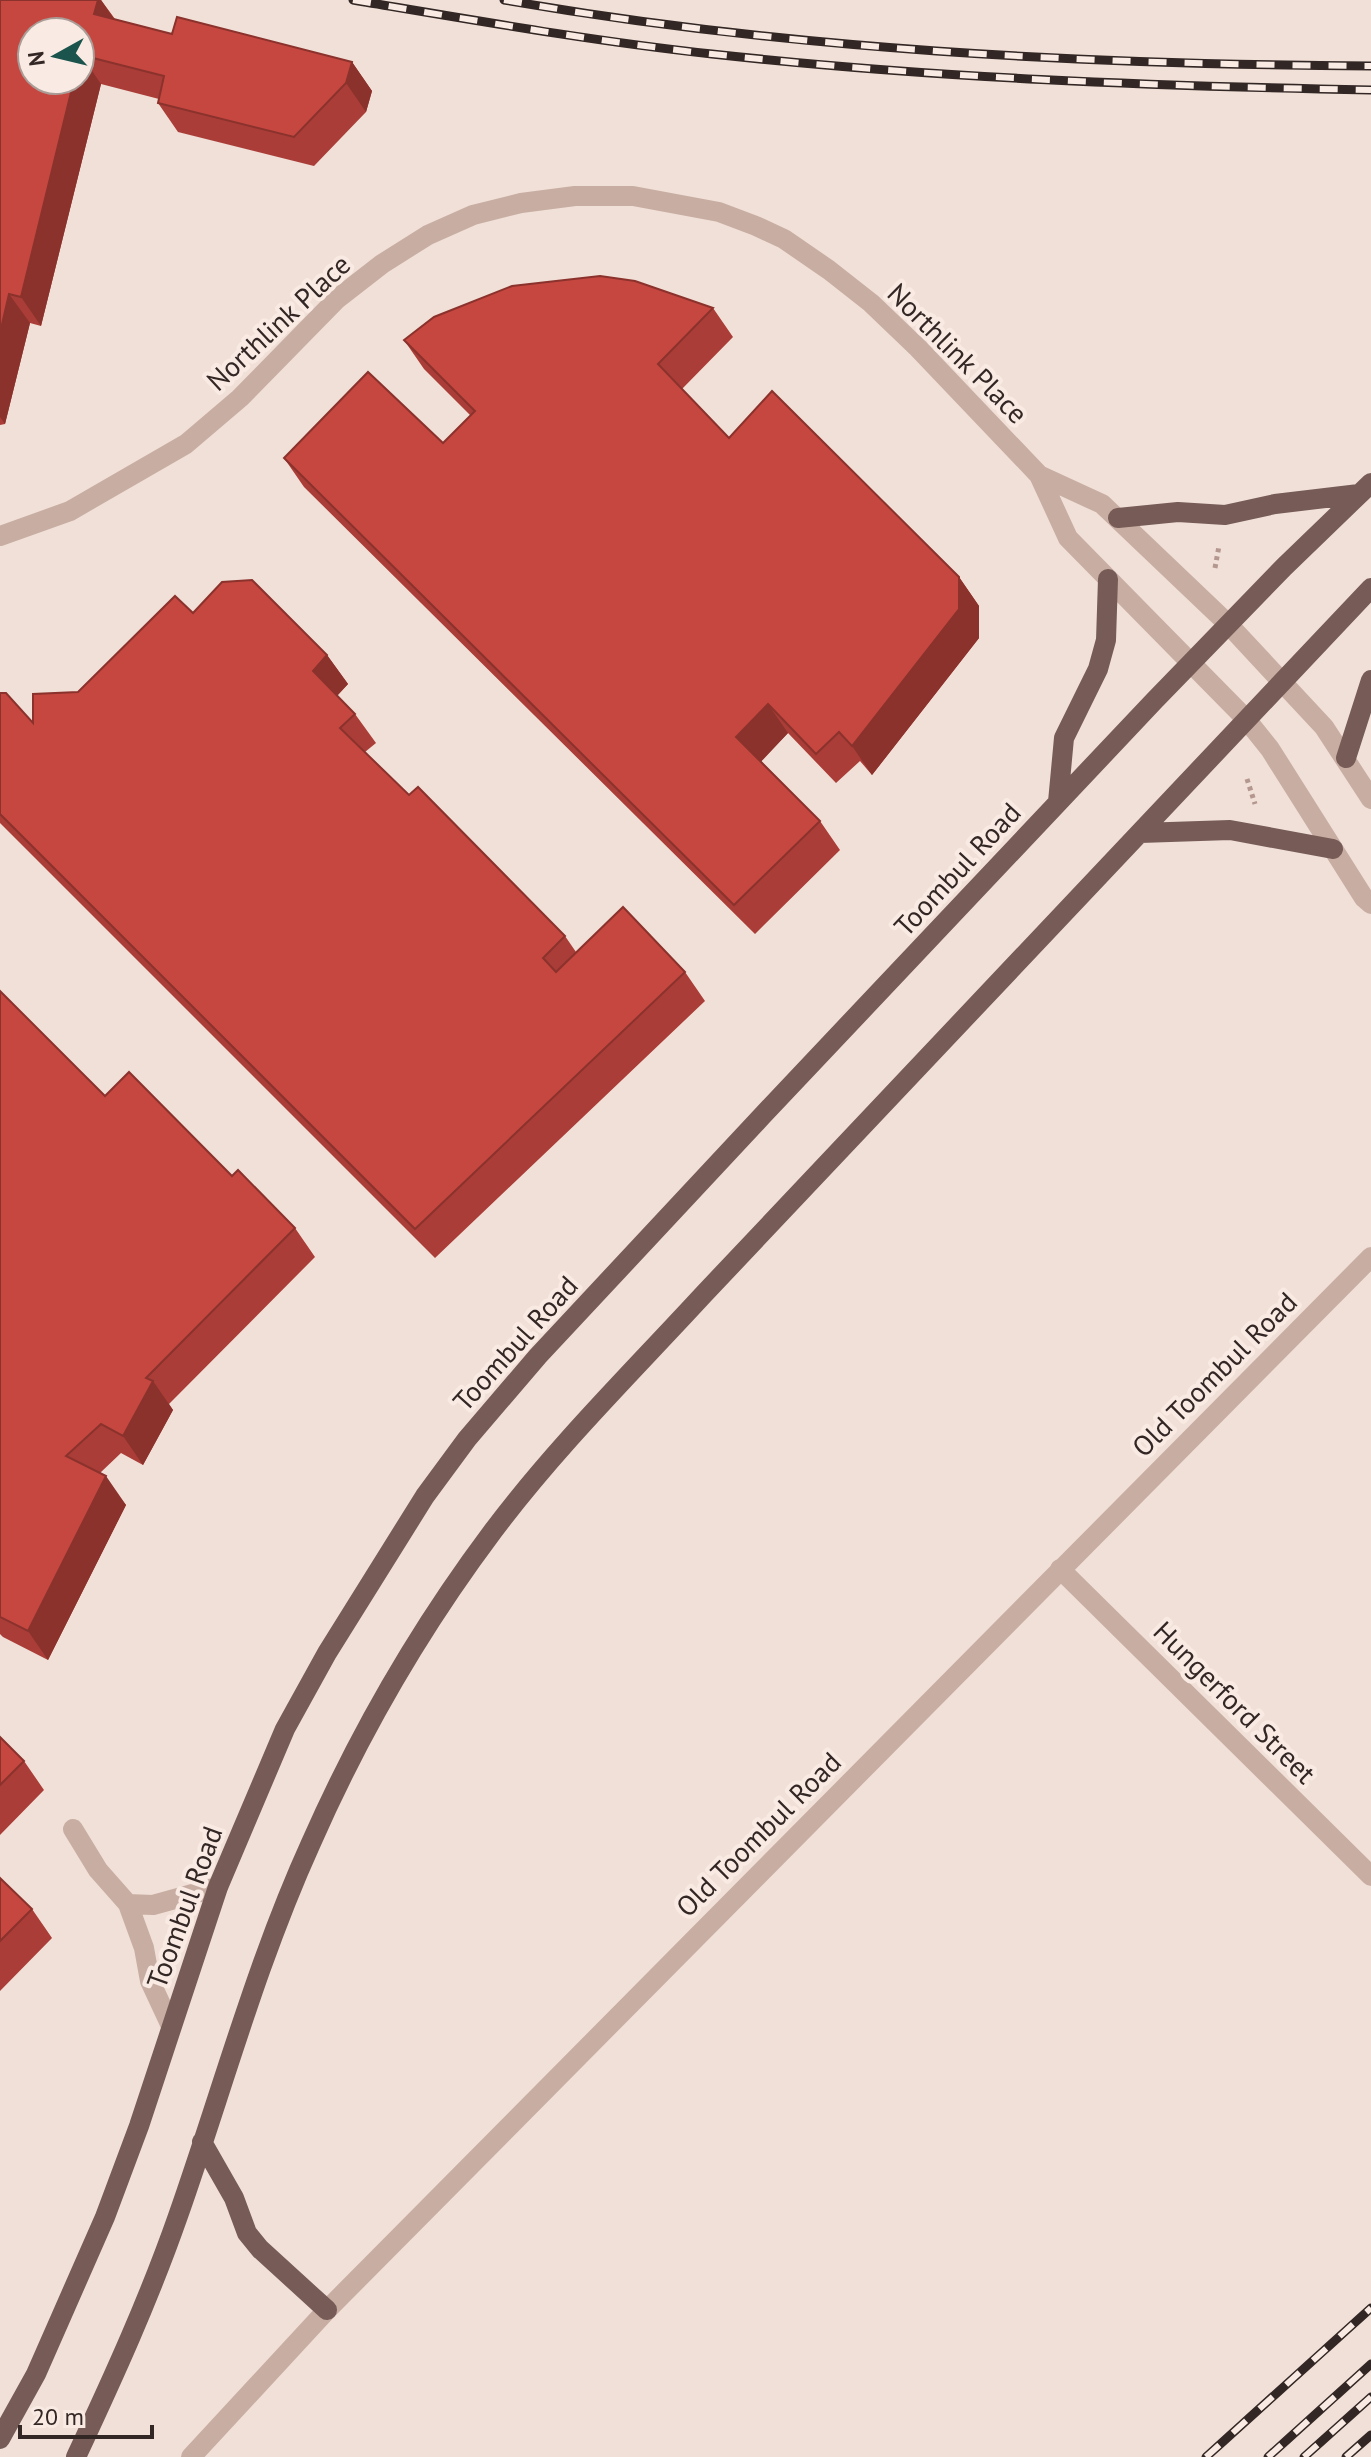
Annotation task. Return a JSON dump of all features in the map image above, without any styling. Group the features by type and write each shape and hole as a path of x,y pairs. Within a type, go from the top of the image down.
{"main road":[{"path":"1118,518 1178,512 1225,515 1365,489"},
{"name":"Toombul Road","path":"0,2439 36,2374 76,2287 139,2126 218,1887 285,1729 327,1653 425,1496 467,1439 538,1356 1058,802 1228,624 1365,489"},
{"path":"1058,802 1064,738 1098,669 1106,640 1108,579"},
{"path":"76,2457 145,2303 178,2217 276,1924 311,1842 345,1771 439,1609 494,1530 594,1414 1282,679 1371,588"},
{"path":"1346,758 1371,680"},
{"path":"1140,833 1230,830 1333,849"},
{"path":"202,2142 234,2198 247,2233 260,2249 327,2310"}],"street":[{"name":"Northlink Place","path":"0,536 70,511 186,444 240,398 337,299 382,264 428,235 473,215 521,203 575,196 633,196 719,212 784,239 871,303 1039,475 1068,538 1246,719 1270,749 1364,898 1371,904"},
{"name":"Northlink Place","path":"1039,475 1102,504 1228,624 1324,727 1371,799"},
{"name":"Old Toombul Road","path":"191,2457 327,2310 1371,1257"},
{"name":"Hungerford Street","path":"1060,1569 1371,1876"},
{"path":"73,1829 98,1870 128,1904 144,1948 150,1981 171,2026"},
{"path":"128,1904 153,1905 218,1887"}],"path":[{"path":"1214,577 1220,538"},
{"path":"1247,778 1256,808"}],"building":[{"path":"0,0 98,0 94,14 172,34 177,17 352,62 346,83 294,137 158,103 164,76 96,59 96,16 16,16 16,96 70,96 21,297 9,294 0,333"},
{"path":"600,276 635,281 713,308 658,364 729,438 772,391 959,577 959,609 852,746 839,732 816,754 768,704 736,737 820,821 734,905 284,458 368,372 443,443 475,411 404,340 434,317 512,286"},
{"path":"252,580 327,655 313,671 355,714 340,728 409,795 418,787 565,936 543,958 556,972 623,907 685,972 415,1229 0,814 0,693 6,693 33,723 33,694 78,692 175,596 193,613 222,582"},
{"path":"0,991 105,1096 129,1072 232,1176 238,1170 295,1228 146,1378 153,1381 123,1436 101,1424 66,1456 106,1476 28,1631 0,1617"},
{"path":"0,1737 24,1761 0,1785"},
{"path":"0,1878 32,1909 0,1941"}],"railway":[{"path":"353,0 622,43 794,62 1041,80 1371,90"},
{"path":"504,0 719,31 936,51 1154,62 1371,66"},
{"path":"1206,2457 1371,2308"},
{"path":"1268,2457 1371,2364"},
{"path":"1304,2457 1371,2397"},
{"path":"1346,2457 1371,2435"}]}
